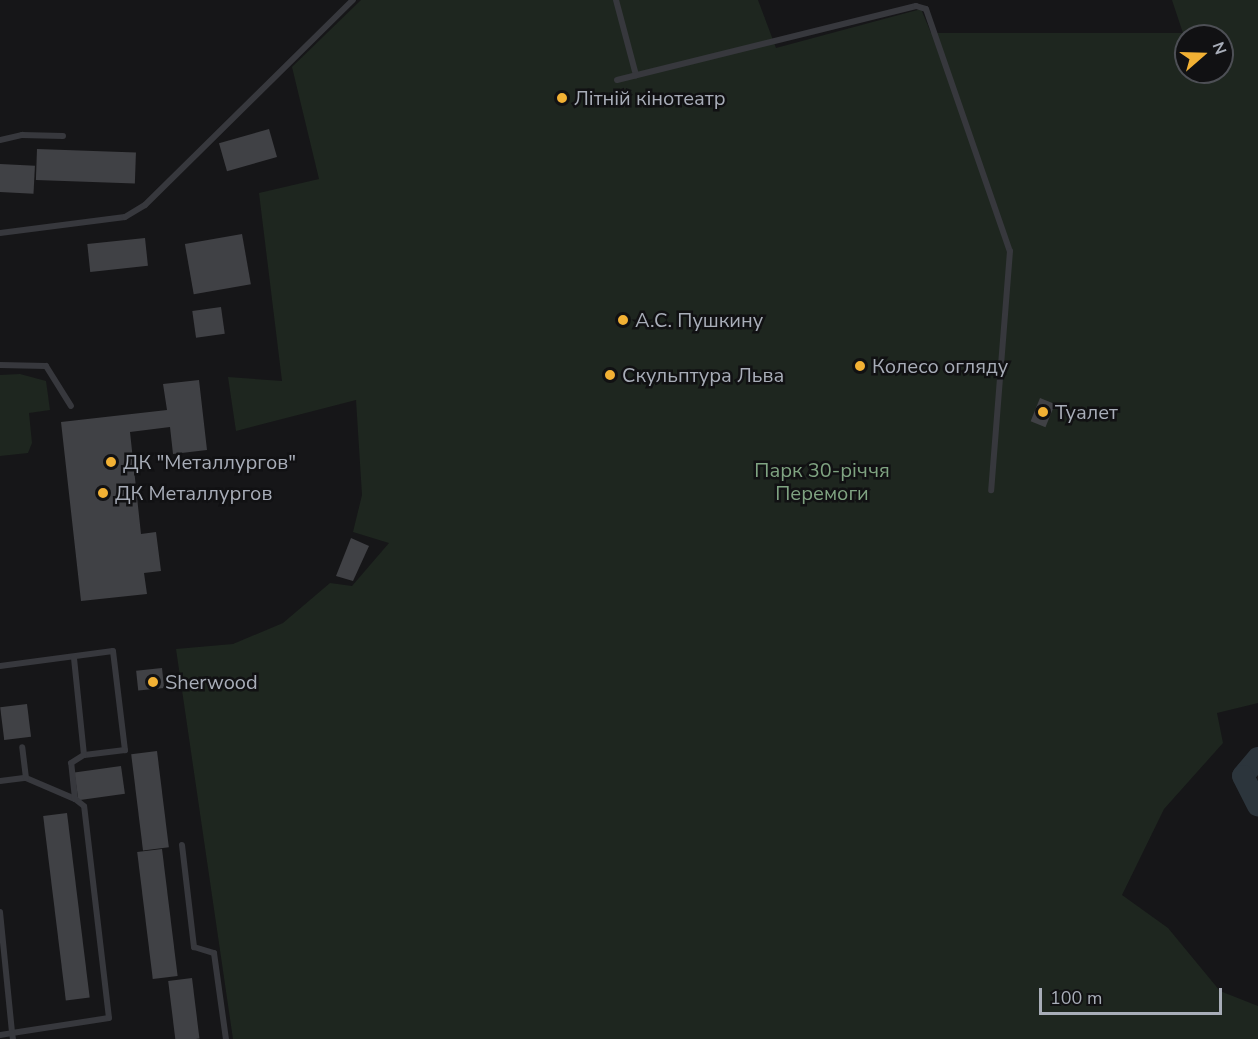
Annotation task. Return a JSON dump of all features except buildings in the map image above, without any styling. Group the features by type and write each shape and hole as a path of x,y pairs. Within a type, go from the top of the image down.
{"lane":[{"path":"0,233 125,217 145,205 353,0"},
{"path":"616,0 636,75"},
{"path":"617,80 916,6 926,9 1010,251 991,490"},
{"path":"0,140 22,135 63,136"},
{"path":"0,365 46,366 71,406"},
{"path":"0,666 74,658 113,651 124,750 84,755 71,763 75,799"},
{"path":"74,658 84,755"},
{"path":"22,747 26,778"},
{"path":"0,782 26,778 75,799 84,806 109,1018 13,1036 0,1035"},
{"path":"182,845 194,946 214,953 226,1039"},
{"path":"0,912 13,1036"}],"green space":[{"name":"Парк 30-річчя Перемоги","path":"361,0 758,0 776,48 921,9 931,33 1174,33 1174,84 1234,84 1234,24 1180,24 1172,0 1258,0 1258,703 1217,713 1223,743 1164,809 1122,895 1168,928 1220,991 1258,1006 1258,1039 233,1039 176,649 233,644 283,623 330,583 352,586 389,543 353,532 362,495 356,400 236,431 228,377 282,381 259,193 319,179 292,67"},
{"path":"20,374 46,381 50,410 29,413 32,443 28,453 0,456 0,375"}],"waterway":[{"path":"1258,758 1243,776 1258,805"}],"place":[{"name":"Літній кінотеатр","path":"562,98"},
{"name":"А.С. Пушкину","path":"623,320"},
{"name":"Колесо огляду","path":"860,366"},
{"name":"Скульптура Льва","path":"610,375"},
{"name":"Туалет","path":"1043,412"},
{"name":"ДК \"Металлургов\"","path":"111,462"},
{"name":"ДК Металлургов","path":"103,493"},
{"name":"Sherwood","path":"153,682"}]}
